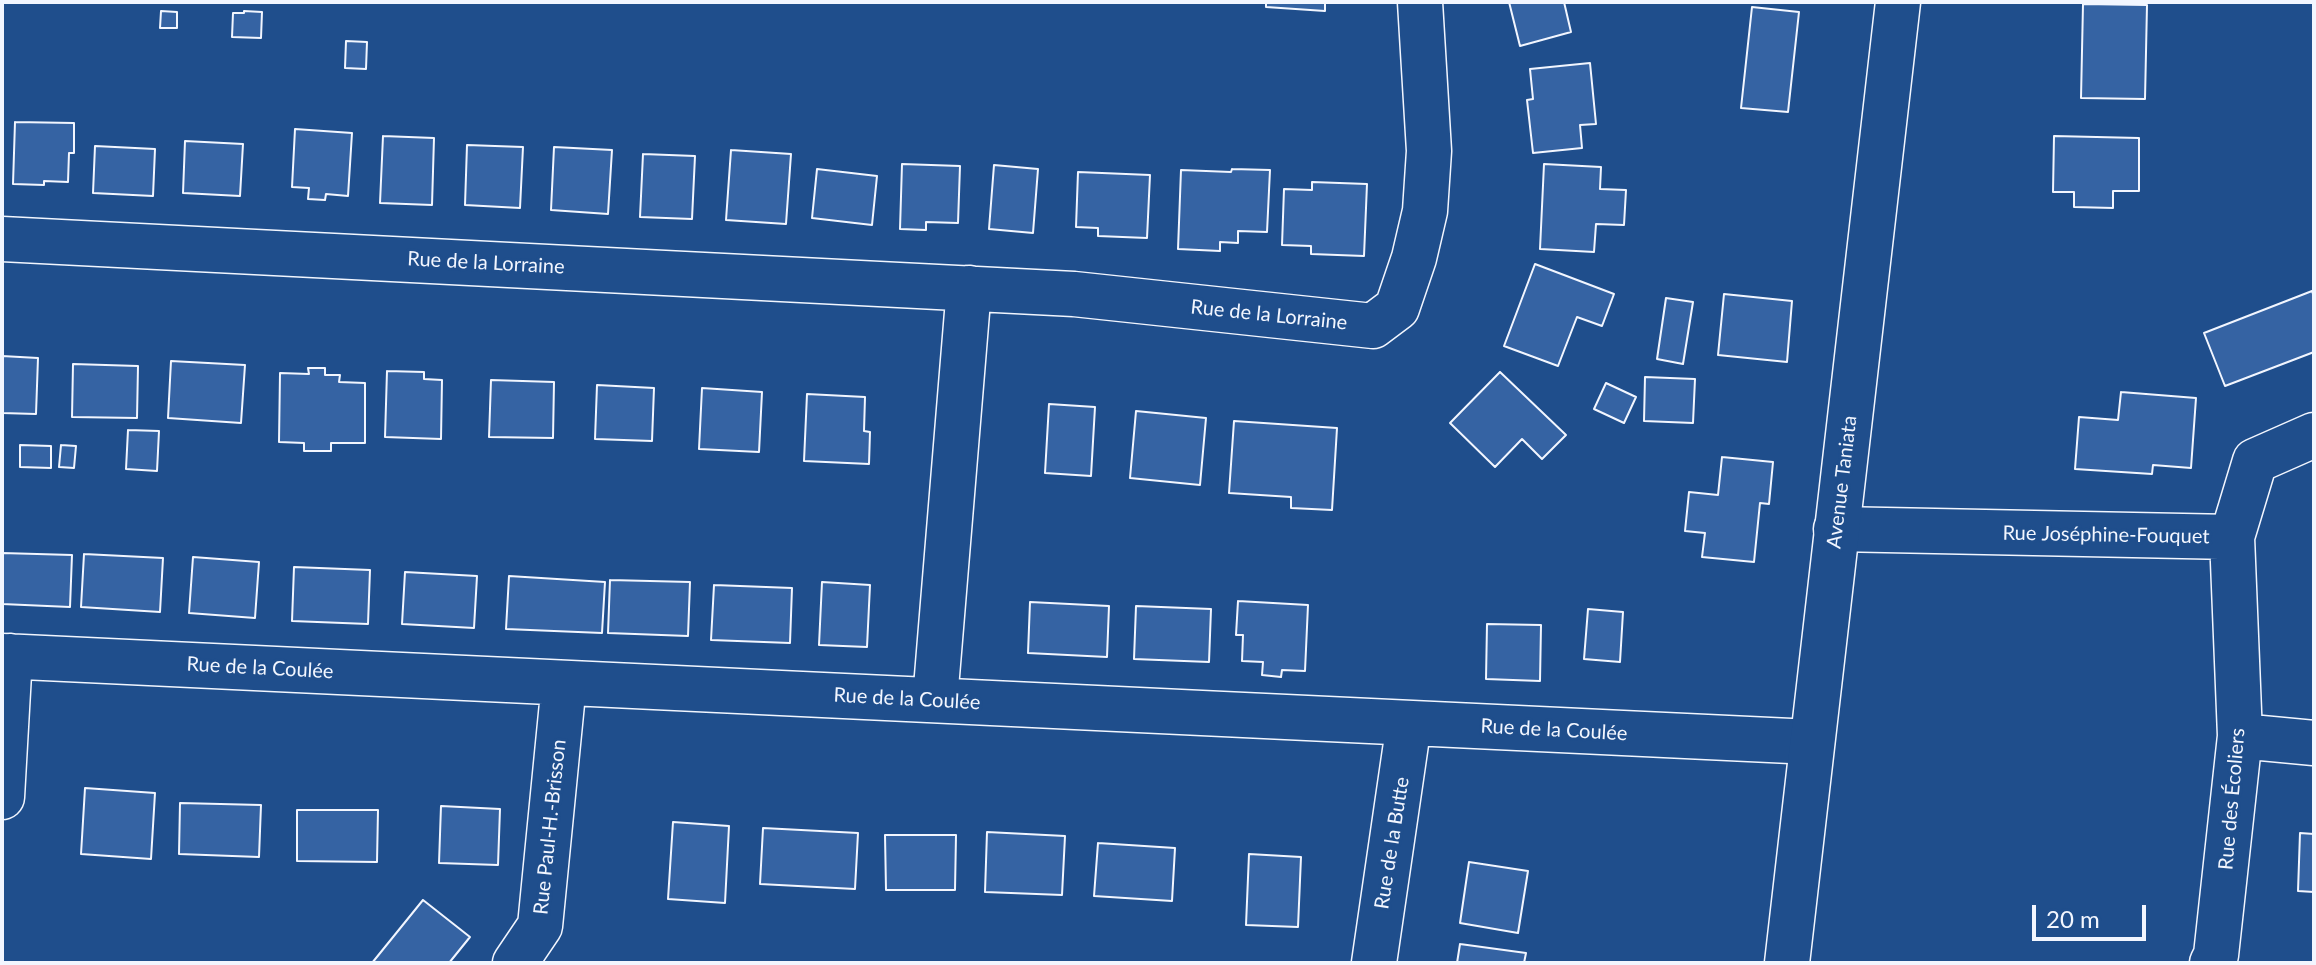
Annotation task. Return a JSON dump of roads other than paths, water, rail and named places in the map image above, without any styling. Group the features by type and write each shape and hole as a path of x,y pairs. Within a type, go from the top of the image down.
{"street":[{"name":"Rue de la Lorraine","path":"2,239 1074,294 1373,326 1397,308 1414,258 1425,211 1429,151 1420,2"},
{"name":"Avenue Taniata","path":"1787,963 1898,2"},
{"path":"935,700 969,288"},
{"name":"Rue Joséphine-Fouquet","path":"1836,529 2232,537 2255,461 2314,435"},
{"name":"Rue des Écoliers","path":"2212,963 2216,955 2240,736 2232,537"},
{"path":"2,797 6,656"},
{"name":"Rue de la Coulée","path":"6,656 1812,742"},
{"name":"Rue Paul-H.-Brisson","path":"515,963 540,926 564,683"},
{"name":"Rue de la Butte","path":"1374,963 1409,723"},
{"path":"2240,736 2314,743"}]}
